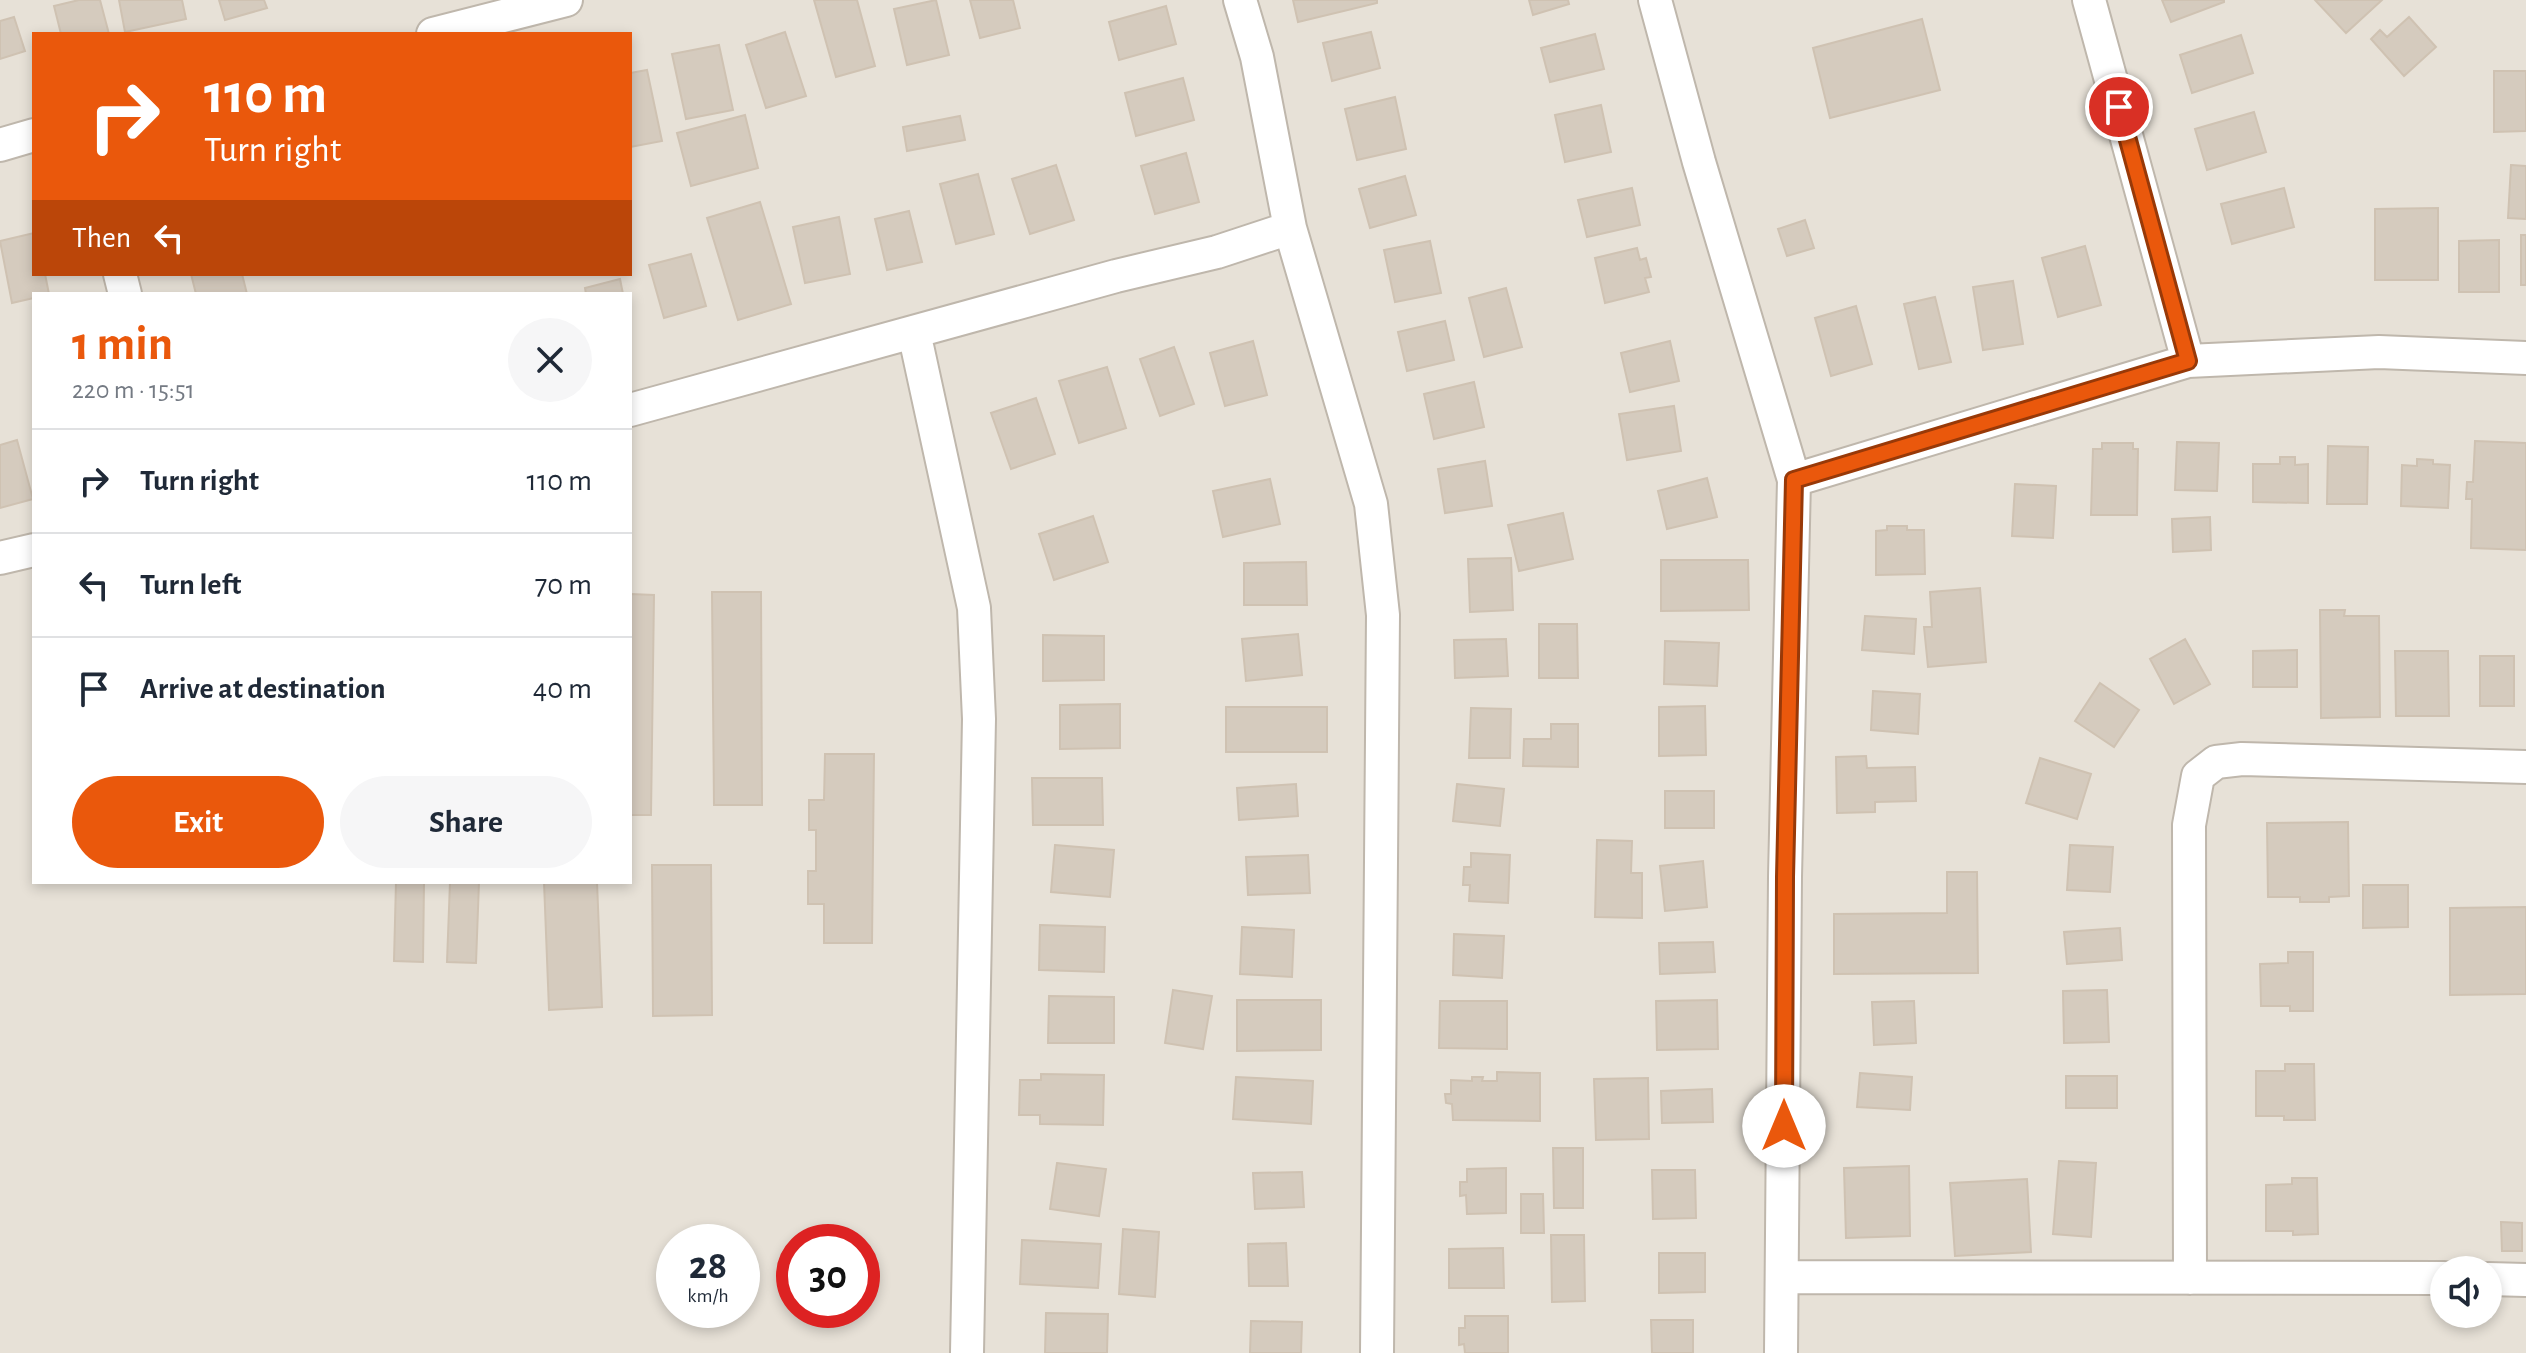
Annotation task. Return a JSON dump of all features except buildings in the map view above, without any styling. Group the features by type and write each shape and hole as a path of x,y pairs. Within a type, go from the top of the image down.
{"street":[{"path":"441,32 566,0"},
{"path":"1240,0 1257,57 1290,228 1371,504 1383,615 1377,1353"},
{"path":"1655,0 1699,162 1794,480 1785,877 1781,1353"},
{"path":"2089,0 2188,361"},
{"path":"0,145 32,136"},
{"path":"632,409 1116,276 1217,252 1290,228"},
{"path":"914,332 974,608 979,719 967,1353"},
{"path":"1794,480 2188,361 2379,352 2526,358"},
{"path":"0,558 32,550"},
{"path":"2190,1278 2189,825 2198,776 2216,762 2242,759 2526,767"},
{"path":"1783,1277 2430,1278"},
{"path":"2502,1279 2526,1280"}],"shaded area":[{"path":"0,0 2526,0 2526,1353 0,1353"}],"route":[{"path":"1784,1126 1785,877 1794,480 2188,361 2119,107"}]}
